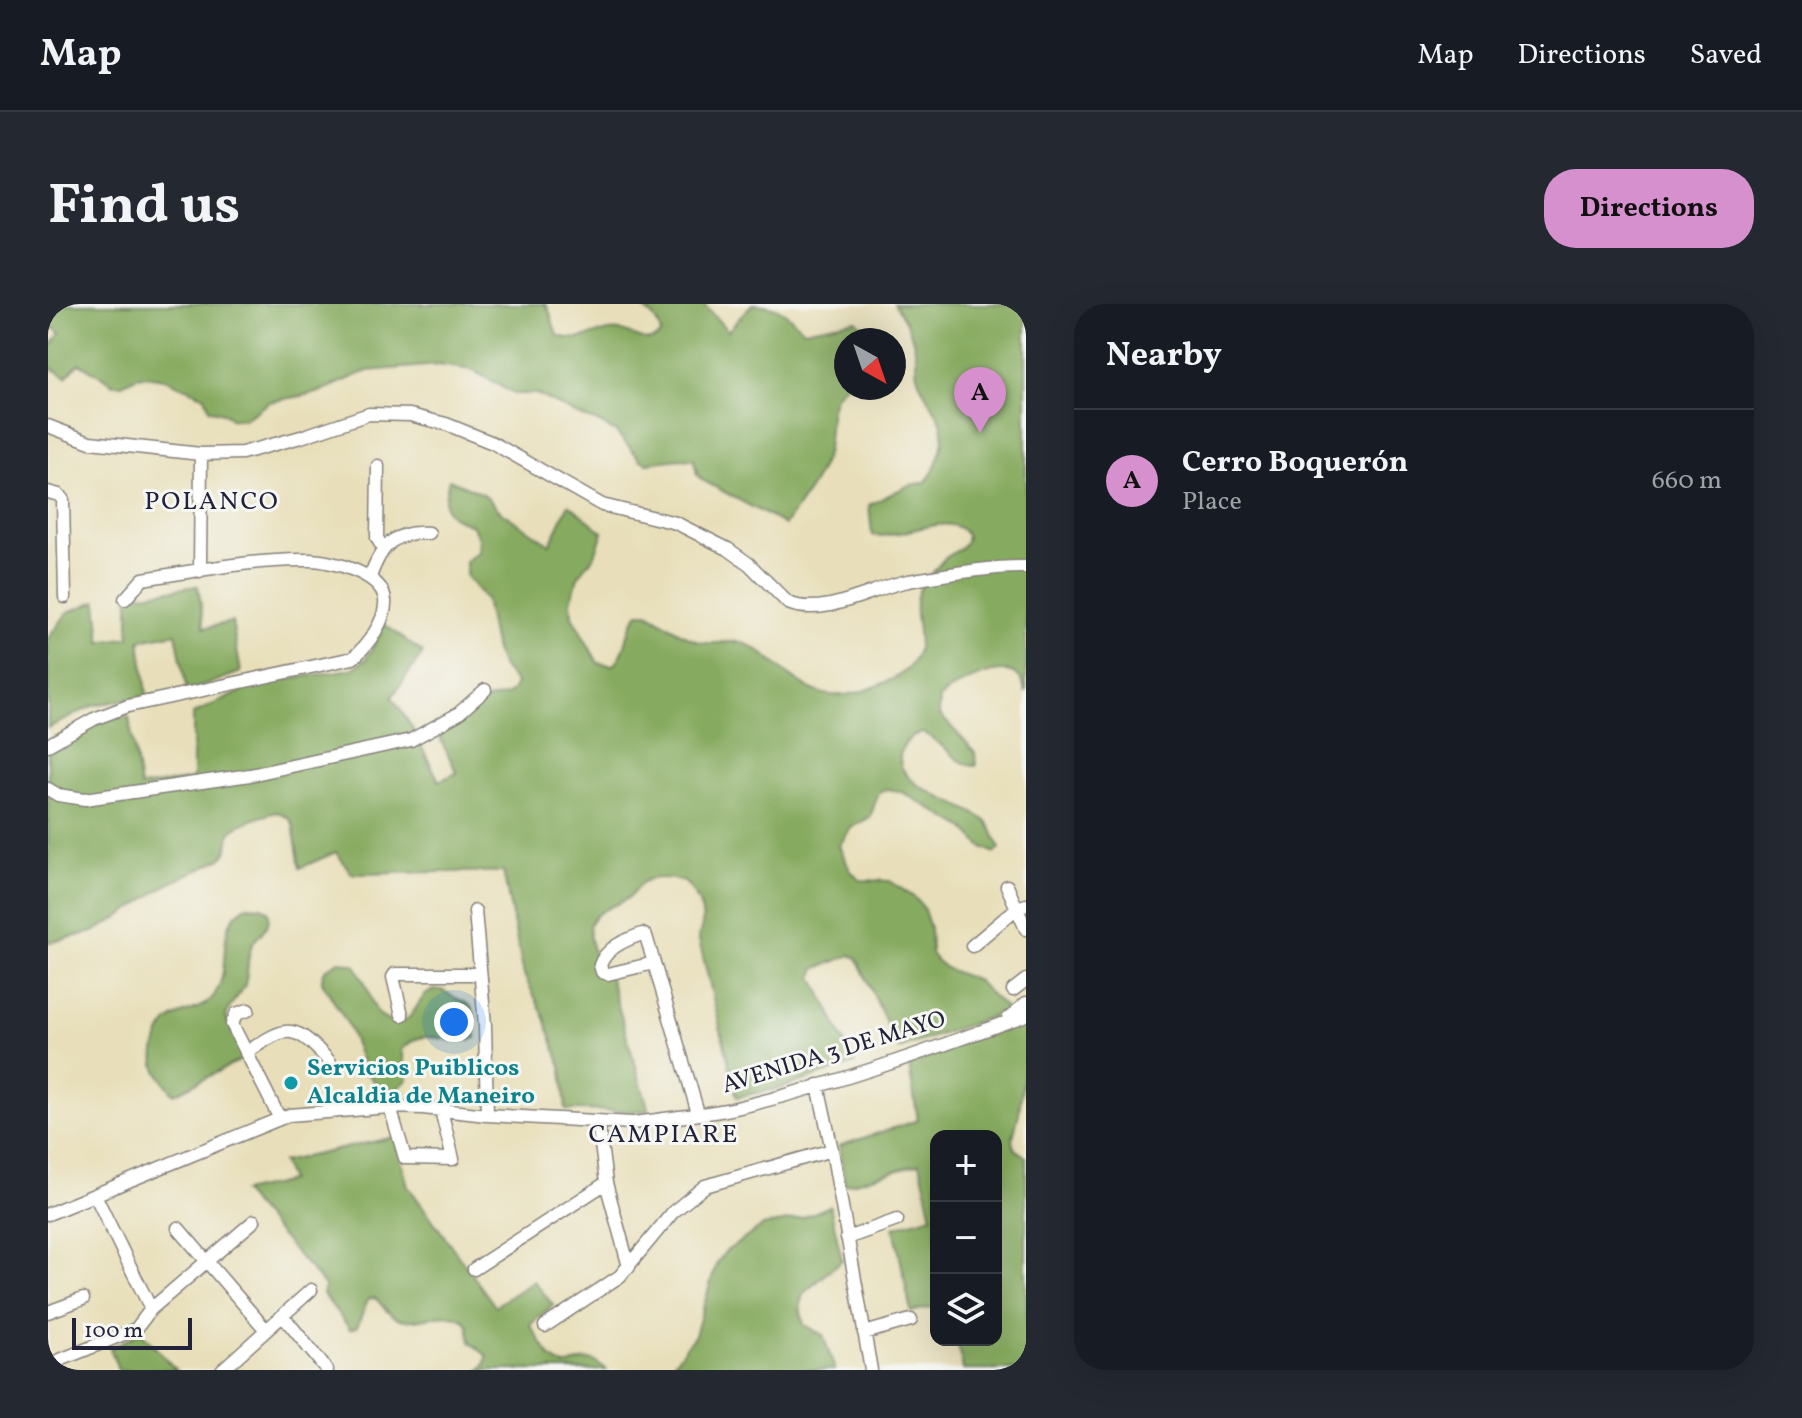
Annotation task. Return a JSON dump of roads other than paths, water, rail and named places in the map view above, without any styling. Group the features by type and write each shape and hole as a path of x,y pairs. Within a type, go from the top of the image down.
{"street":[{"path":"48,426 90,442 201,454 242,453 369,414 410,415 446,424 493,443 602,505 676,523 728,549 795,606 851,600 908,581 1000,567 1026,567"},
{"path":"200,571 201,454"},
{"path":"378,466 377,538 383,548"},
{"path":"48,492 59,495 63,500 65,597"},
{"path":"370,577 383,548 396,537 429,533"},
{"path":"48,745 83,724 128,706 353,658 371,639 386,605 384,593 370,577 312,560 260,563 143,579 125,599"},
{"path":"48,789 58,795 85,799 250,775 369,750 411,740 458,714 485,690"},
{"path":"1007,886 1021,906 1026,929"},
{"path":"972,946 1021,906"},
{"path":"475,911 485,1025 487,1115"},
{"path":"654,963 698,1113"},
{"path":"402,1015 393,977 395,974 480,974"},
{"path":"1013,990 1026,980"},
{"path":"1003,1024 1026,1003"},
{"path":"248,1010 236,1014 232,1024 279,1117"},
{"name":"AVENIDA 3 DE MAYO","path":"48,1214 279,1117 390,1107 633,1123 733,1108 818,1085 1026,1015"},
{"path":"246,1053 269,1037 285,1031 308,1038 330,1062"},
{"path":"818,1085 871,1370"},
{"path":"390,1107 405,1158 453,1159 441,1110"},
{"path":"598,1121 606,1183 629,1267"},
{"path":"545,1326 601,1291 629,1267 673,1212 705,1186 832,1150"},
{"path":"474,1269 606,1183"},
{"path":"95,1195 151,1309"},
{"path":"847,1238 897,1220"},
{"path":"48,1365 136,1329 151,1309 254,1221"},
{"path":"178,1228 266,1330"},
{"path":"222,1370 311,1290"},
{"path":"48,1312 83,1299"},
{"path":"283,1316 327,1370"},
{"path":"864,1333 911,1320"}],"place":[{"name":"Cerro Boquerón","path":"980,433"},
{"name":"Servicios Puiblicos Alcaldia de Maneiro","path":"291,1083"}],"district":[{"name":"POLANCO","path":"212,502"},
{"name":"CAMPIARE","path":"664,1135"}]}
